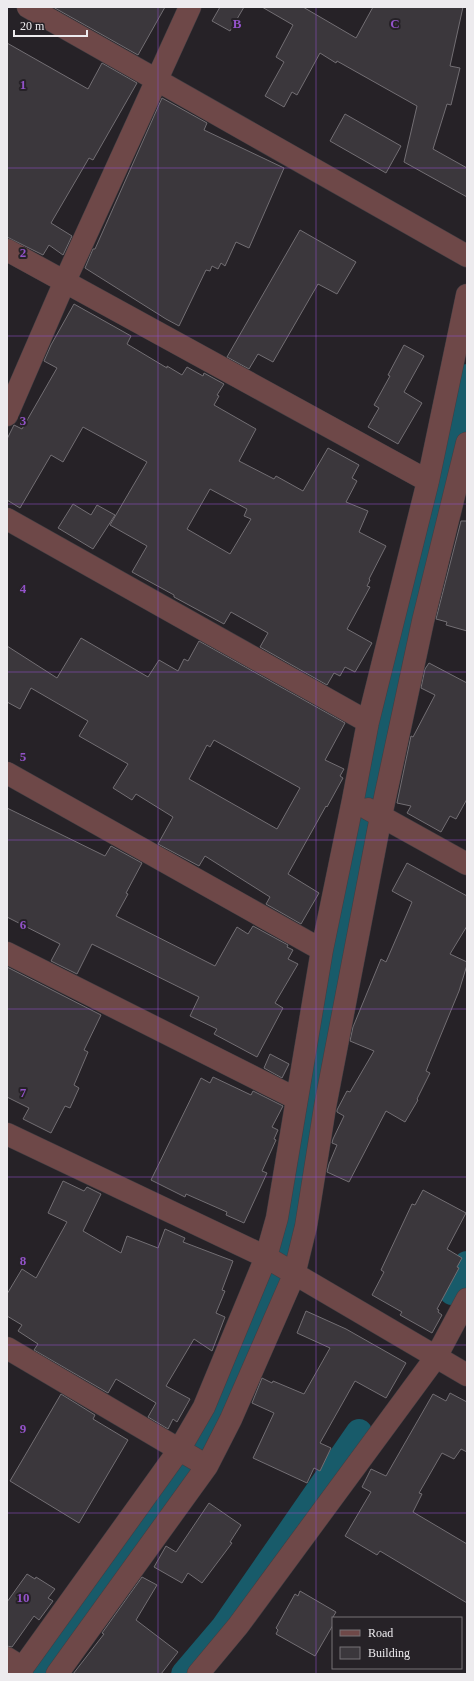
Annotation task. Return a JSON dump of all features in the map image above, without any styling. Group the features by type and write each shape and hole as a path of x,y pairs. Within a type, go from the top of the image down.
{"street":[{"path":"28,7 467,256"},
{"path":"7,415 190,7"},
{"path":"7,250 428,480"},
{"path":"57,1674 193,1458 204,1407 280,1266 306,1226 325,1107 368,808 368,722 428,480 467,295"},
{"path":"16,1667 193,1458 231,1420 280,1266 277,1218 322,950 368,808 423,621 467,444"},
{"path":"7,519 368,722"},
{"path":"7,773 322,950"},
{"path":"368,808 467,864"},
{"path":"7,953 297,1099"},
{"path":"7,1134 280,1266 467,1375"},
{"path":"198,1674 238,1626 436,1357 467,1299"},
{"path":"7,1348 193,1458"}],"building":[{"path":"53,7 165,7 138,55"},
{"path":"220,7 244,7 230,31 212,21"},
{"path":"262,7 303,7 356,38 373,7 463,7 450,66 460,68 451,105 447,104 433,149 467,168 467,197 404,162 417,106 337,61 336,63 320,53 297,95 292,92 284,107 265,96 284,62 276,57 293,25"},
{"path":"7,43 88,89 102,63 137,83 93,160 89,158 51,223 72,236 63,255 49,245 43,255 7,237"},
{"path":"162,98 207,123 204,130 284,168 249,248 236,242 225,266 221,263 218,269 212,266 210,271 206,270 179,326 85,268 93,249 95,249"},
{"path":"345,114 401,146 386,173 330,141"},
{"path":"300,230 356,262 337,294 318,284 273,362 258,354 249,369 227,357"},
{"path":"74,304 131,336 127,344 167,368 167,366 182,375 187,367 203,376 204,373 224,384 217,395 219,396 214,405 256,429 239,461 274,479 276,476 303,491 328,448 359,465 352,478 357,481 346,502 368,511 359,532 386,546 369,579 370,580 367,586 370,587 347,629 372,643 355,672 345,667 340,676 334,673 327,685 260,647 268,633 231,612 224,624 132,572 147,546 110,525 147,462 83,427 63,462 51,455 20,508 7,500 7,439 14,425 22,429 57,368 44,361 51,345","holes":["210,489 247,509 244,516 251,519 230,554 187,529"]},
{"path":"404,345 424,356 404,392 422,403 398,444 368,427 379,408 374,405 390,376 388,375"},
{"path":"73,504 91,515 97,505 115,515 93,549 58,528"},
{"path":"461,521 467,521 467,631 446,625 447,622 436,619"},
{"path":"81,638 148,677 159,660 178,671 184,659 188,661 199,641 345,723 325,760 344,769 340,776 343,778 288,874 319,893 301,924 266,904 270,897 205,856 199,866 158,844 173,817 136,794 132,800 113,788 128,764 79,736 88,721 31,688 20,709 7,702 7,646 57,678","holes":["214,740 300,788 277,829 189,779 207,745 210,747"]},
{"path":"429,663 467,683 467,799 456,819 450,816 441,832 407,813 411,806 397,803 411,736 413,737 435,695 421,688 425,669"},
{"path":"7,808 105,856 111,846 142,863 116,916 215,966 237,927 248,934 253,926 288,945 287,947 293,950 288,959 298,964 275,1003 283,1008 257,1057 214,1034 217,1029 190,1016 199,997 92,944 77,974 51,961 60,944 7,917"},
{"path":"407,863 467,896 467,926 450,954 467,962 467,965 459,991 426,1071 430,1073 417,1099 418,1100 405,1122 386,1111 349,1182 327,1172 337,1145 332,1143 333,1139 344,1116 337,1112 337,1110 347,1091 350,1092 374,1051 350,1041 353,1027 381,959 386,962 412,902 392,891"},
{"path":"7,967 101,1015 84,1050 88,1052 74,1085 79,1088 70,1108 65,1106 51,1133 23,1119 29,1108 7,1097"},
{"path":"270,1054 289,1064 282,1078 264,1068"},
{"path":"213,1077 251,1095 253,1091 283,1106 272,1127 278,1130 274,1139 276,1140 262,1171 267,1173 244,1223 226,1215 227,1212 186,1194 185,1197 151,1180 201,1078 210,1083"},
{"path":"63,1181 84,1191 87,1187 101,1194 83,1231 121,1253 127,1236 158,1248 165,1229 185,1238 183,1242 233,1261 222,1290 225,1291 216,1313 225,1317 212,1351 194,1339 166,1386 190,1399 177,1422 173,1419 168,1429 148,1417 156,1403 116,1379 108,1393 34,1350 38,1344 18,1331 22,1325 7,1316 7,1294 22,1269 36,1278 67,1222 48,1213"},
{"path":"423,1190 466,1213 447,1249 462,1258 457,1267 459,1268 437,1309 442,1315 432,1333 400,1315 402,1312 372,1295 384,1272 381,1270 412,1204 415,1205"},
{"path":"306,1311 346,1329 406,1363 386,1398 355,1381 320,1443 331,1448 320,1471 314,1468 307,1483 253,1458 274,1413 252,1403 262,1378 304,1394 330,1348 297,1333"},
{"path":"450,1393 467,1402 467,1452 461,1449 454,1459 442,1453 419,1493 422,1494 413,1512 467,1544 467,1603 380,1551 377,1555 345,1536 371,1492 362,1487 371,1469 386,1476 433,1394 446,1401"},
{"path":"61,1394 95,1415 93,1419 128,1440 79,1523 10,1481"},
{"path":"209,1503 241,1525 230,1542 232,1543 202,1583 188,1573 182,1583 154,1567 166,1546 176,1552"},
{"path":"27,1574 35,1579 36,1577 55,1589 48,1598 53,1601 39,1620 34,1616 12,1647 7,1646 7,1602"},
{"path":"142,1577 157,1585 136,1620 178,1652 161,1674 73,1674 104,1634 102,1633"},
{"path":"300,1591 336,1612 332,1617 332,1627 315,1656 276,1634 278,1630 276,1628 295,1594 298,1596"}],"waterway":[{"path":"38,1674 124,1560 188,1465 216,1418 288,1248 330,1010 380,750 450,456 467,377"},
{"path":"452,1292 467,1264"},
{"path":"184,1674 224,1627 359,1432"}]}
